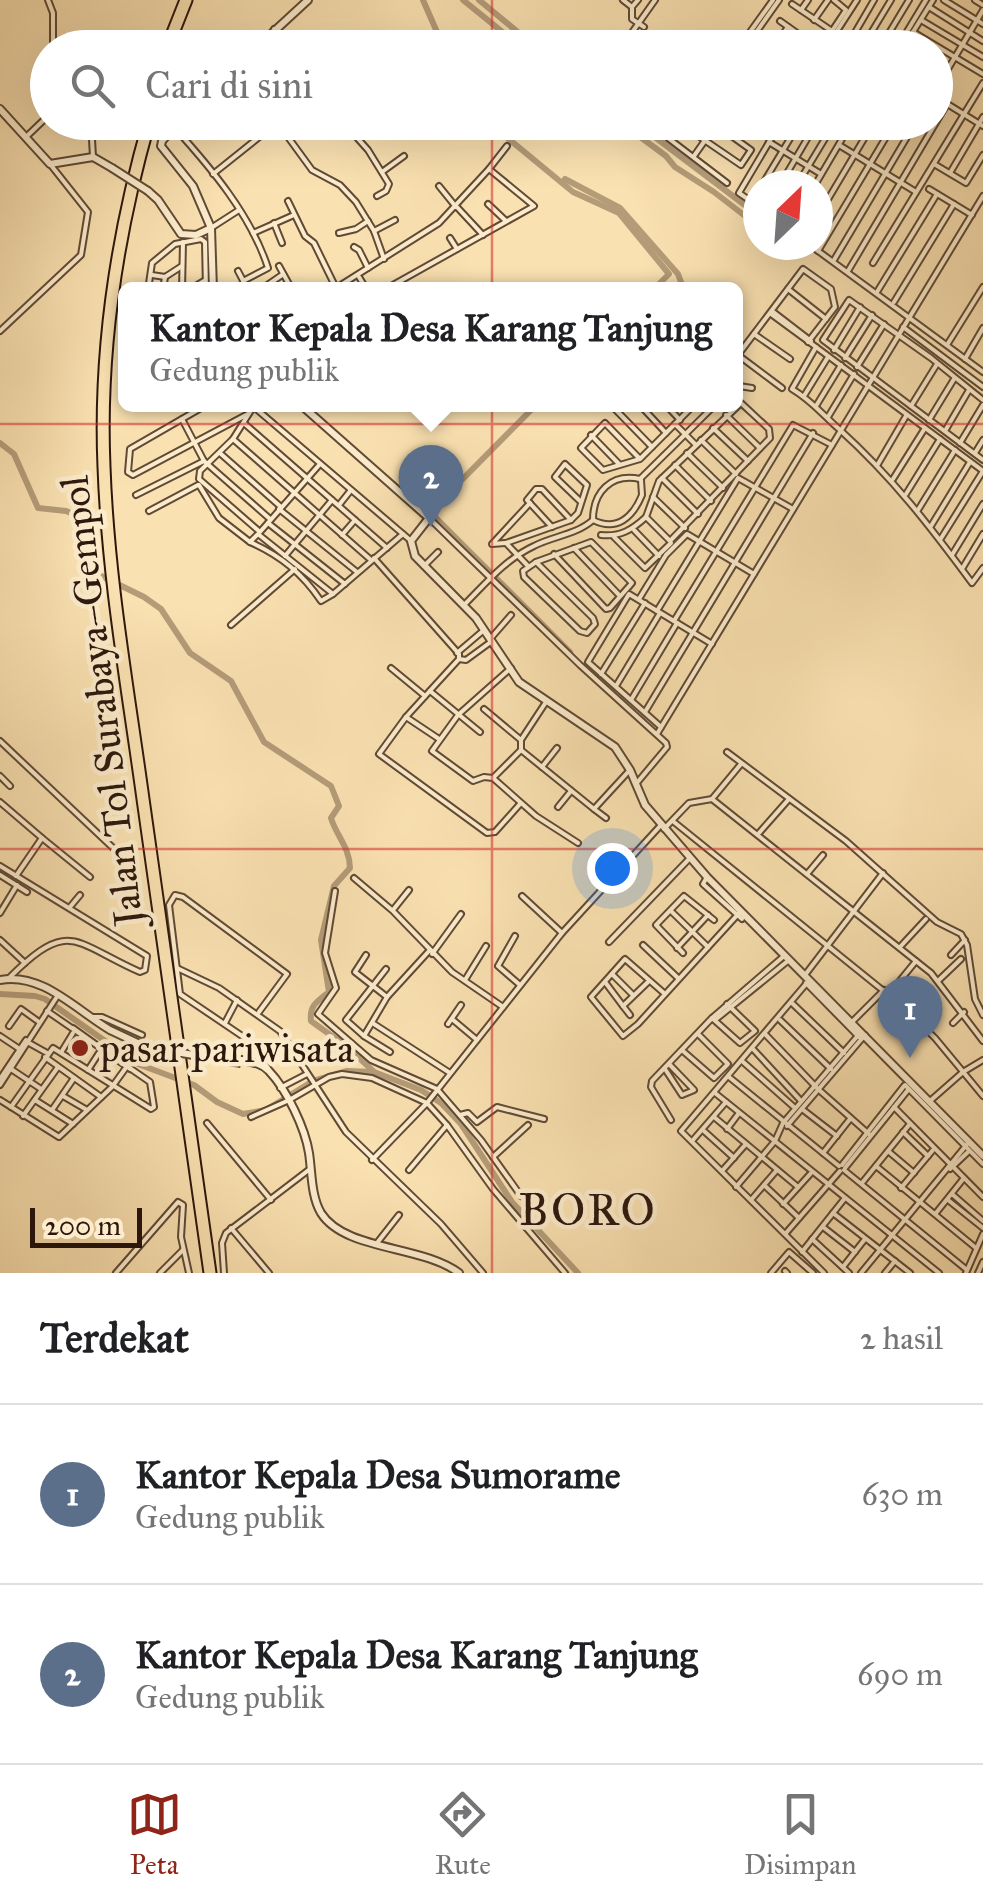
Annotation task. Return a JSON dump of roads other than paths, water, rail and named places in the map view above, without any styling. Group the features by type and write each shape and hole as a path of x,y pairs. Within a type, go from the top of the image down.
{"highway":[{"path":"177,30 189,0"},
{"name":"Jalan Tol Surabaya–Gempol","path":"141,140 115,238 99,373 97,461 108,571 207,1273"}],"street":[{"path":"48,0 53,30"},
{"path":"274,29 308,0"},
{"path":"623,0 632,7"},
{"path":"638,0 632,7 632,19 644,27"},
{"path":"633,30 655,0"},
{"path":"754,30 776,0"},
{"path":"801,10 808,0"},
{"path":"814,20 831,0 846,10 833,30"},
{"path":"837,30 857,0"},
{"path":"858,30 874,0"},
{"path":"873,30 891,0"},
{"path":"891,30 909,0"},
{"path":"914,30 929,0"},
{"path":"911,30 929,0"},
{"path":"944,0 980,22"},
{"path":"975,0 983,8 980,22 954,57 983,74"},
{"path":"792,4 830,30"},
{"path":"928,7 983,41"},
{"path":"921,20 938,30"},
{"path":"780,21 793,30"},
{"path":"786,30 788,26"},
{"path":"953,39 983,57"},
{"path":"953,131 983,83"},
{"path":"953,108 981,124"},
{"path":"0,110 29,134"},
{"path":"950,173 983,116"},
{"path":"0,331 81,255 88,212 33,140"},
{"path":"92,140 93,157"},
{"path":"165,140 161,146 193,186 211,228 210,282"},
{"path":"187,140 239,210 268,268 242,281 238,271"},
{"path":"212,174 255,140"},
{"path":"290,140 312,170 345,189 374,231 384,258"},
{"path":"358,140 390,188 377,196"},
{"path":"671,140 728,183"},
{"path":"694,156 705,141 741,165 751,150 737,140"},
{"path":"770,170 788,140"},
{"path":"789,170 807,140"},
{"path":"806,170 823,140"},
{"path":"824,170 842,140"},
{"path":"833,191 863,140"},
{"path":"833,226 885,140"},
{"path":"905,140 834,261 892,304 905,322 983,387"},
{"path":"848,271 926,140"},
{"path":"873,263 948,140"},
{"path":"752,170 769,142 815,170"},
{"path":"839,145 916,192"},
{"path":"346,282 432,228 507,146"},
{"path":"382,172 404,156"},
{"path":"934,164 967,182 983,156"},
{"path":"50,164 93,157 148,191 181,234 196,235 239,210"},
{"path":"398,282 534,206 490,169"},
{"path":"439,186 483,236"},
{"path":"929,189 972,215"},
{"path":"877,292 937,194"},
{"path":"659,731 982,198"},
{"path":"288,201 306,236 314,242 331,282"},
{"path":"488,204 506,222"},
{"path":"892,304 954,204"},
{"path":"976,207 983,212"},
{"path":"253,233 294,215"},
{"path":"374,231 394,220"},
{"path":"338,233 368,221"},
{"path":"274,224 282,243"},
{"path":"450,238 457,249"},
{"path":"150,282 152,263 183,242 205,240 204,281"},
{"path":"183,242 185,282"},
{"path":"354,247 368,268"},
{"path":"152,275 165,277 182,266"},
{"path":"279,266 287,282"},
{"path":"743,349 804,268 830,289 835,307 791,387 893,480 974,583 983,568"},
{"path":"272,282 282,275"},
{"path":"358,275 362,282"},
{"path":"164,282 165,277"},
{"path":"947,345 983,287"},
{"path":"788,289 826,319"},
{"path":"960,443 983,402 898,334 848,301 822,340 831,353 854,374 911,406 975,455 983,460"},
{"path":"804,396 860,307"},
{"path":"771,312 812,344 857,367 907,415 983,471 940,540"},
{"path":"844,358 872,315"},
{"path":"905,322 982,369"},
{"path":"857,367 884,324"},
{"path":"965,359 983,328"},
{"path":"754,334 790,359"},
{"path":"743,360 782,388"},
{"path":"816,406 841,364"},
{"path":"911,406 937,364"},
{"path":"827,417 854,374"},
{"path":"929,420 954,379"},
{"path":"743,387 752,388"},
{"path":"944,431 969,390"},
{"path":"614,536 645,568 659,556 760,448 770,432 743,405"},
{"path":"193,412 130,448 128,472 133,475 246,412"},
{"path":"136,495 219,453 251,412"},
{"path":"258,412 411,541 416,556 484,630 525,688 609,742 630,770 645,805 707,878 908,1085 983,1156"},
{"path":"309,412 429,518 580,665 659,731"},
{"path":"618,412 652,446"},
{"path":"647,412 666,432"},
{"path":"670,412 685,434 736,474"},
{"path":"640,459 606,424 582,444 582,452 603,470 640,459 686,412"},
{"path":"464,606 519,555 581,529 593,520 595,499 603,489 618,478 640,479 708,412"},
{"path":"601,536 633,529 646,517 662,478 729,412"},
{"path":"878,464 907,415"},
{"path":"726,416 760,448"},
{"path":"182,418 206,462 345,584"},
{"path":"244,424 386,548"},
{"path":"631,700 793,425 833,444"},
{"path":"713,428 748,461"},
{"path":"893,480 925,428"},
{"path":"645,712 813,433"},
{"path":"591,435 620,465"},
{"path":"232,439 373,559 458,656 466,660 492,640 511,615"},
{"path":"906,494 940,439"},
{"path":"930,527 983,440"},
{"path":"918,511 955,450"},
{"path":"219,453 357,572"},
{"path":"688,453 723,488"},
{"path":"206,462 198,474 201,483 229,529 284,558 333,594"},
{"path":"250,542 320,464"},
{"path":"492,544 571,520 578,514 587,485 565,464 555,477 581,502"},
{"path":"675,465 711,500"},
{"path":"662,478 698,514"},
{"path":"616,687 738,478 793,509"},
{"path":"593,520 603,525 617,524 631,514 642,495 640,479"},
{"path":"150,512 201,483"},
{"path":"201,483 259,533 321,602 402,534"},
{"path":"552,526 527,498 540,488 571,520"},
{"path":"339,505 352,490"},
{"path":"654,497 685,528"},
{"path":"284,558 332,500"},
{"path":"492,544 530,503"},
{"path":"952,555 983,504"},
{"path":"631,514 640,522"},
{"path":"646,517 672,542"},
{"path":"411,541 429,518"},
{"path":"342,535 355,520"},
{"path":"633,529 659,556"},
{"path":"639,599 663,559 686,534 754,574"},
{"path":"962,569 983,534"},
{"path":"486,538 492,544"},
{"path":"506,542 528,566"},
{"path":"536,562 593,618 595,624 586,633 524,577 523,571 528,566 536,562 554,554 593,543 631,580 621,597 606,608 554,554"},
{"path":"574,548 621,597"},
{"path":"424,566 438,552"},
{"path":"231,625 294,569"},
{"path":"636,784 667,747 645,712 588,662 629,594 712,644"},
{"path":"601,674 645,603"},
{"path":"484,630 406,717 379,754 490,834 521,803"},
{"path":"391,668 480,732"},
{"path":"511,668 458,715 433,747 434,754 473,781 493,778 552,828 578,842"},
{"path":"493,778 521,750 521,740 546,702"},
{"path":"484,708 521,740"},
{"path":"406,717 439,740"},
{"path":"0,742 128,862 139,913"},
{"path":"542,767 558,748"},
{"path":"521,750 606,818"},
{"path":"727,752 846,840 937,922 960,932 966,940 974,999 983,1016"},
{"path":"372,1160 428,1102 562,933 662,827 692,802 712,799 741,764"},
{"path":"594,809 630,770"},
{"path":"0,776 10,786"},
{"path":"558,807 571,790"},
{"path":"712,799 939,980 983,1041"},
{"path":"759,834 789,799"},
{"path":"0,802 90,878"},
{"path":"672,821 884,990 926,1028 983,1096"},
{"path":"16,876 42,838"},
{"path":"807,874 823,855"},
{"path":"609,942 690,858"},
{"path":"0,866 145,952 144,971 138,971 82,942 56,941 4,979"},
{"path":"824,1273 681,1129 792,1003 883,873"},
{"path":"0,874 27,892"},
{"path":"354,878 430,952 503,1007"},
{"path":"0,913 16,885"},
{"path":"392,911 408,890"},
{"path":"336,891 325,953 336,988 318,1014 371,1060 436,1090 460,1114 521,1196"},
{"path":"257,1013 286,973 177,894 169,905 181,995 258,1050 304,1133 318,1206 327,1221 341,1232 447,1264 460,1273"},
{"path":"70,908 80,895"},
{"path":"522,896 562,933"},
{"path":"683,953 656,928 671,911 686,896 714,920"},
{"path":"671,911 708,947"},
{"path":"364,1036 387,997 461,914"},
{"path":"663,996 626,959 591,996 620,1036 638,1024 742,915"},
{"path":"678,948 708,916"},
{"path":"900,947 926,919"},
{"path":"515,936 498,966 520,985"},
{"path":"0,940 26,963"},
{"path":"951,955 966,940"},
{"path":"465,980 486,946"},
{"path":"643,946 678,978"},
{"path":"366,955 354,972 387,997"},
{"path":"671,1120 650,1084 728,1005 787,958"},
{"path":"939,980 961,959"},
{"path":"898,983 916,961"},
{"path":"177,968 214,984 282,1034 346,1132 441,1224 483,1273"},
{"path":"386,969 346,1018 364,1036 390,1052"},
{"path":"612,974 634,996"},
{"path":"4,979 29,981 110,1029 148,1045 260,1065 270,1072"},
{"path":"807,979 861,1035"},
{"path":"623,1006 649,980"},
{"path":"604,982 630,1015"},
{"path":"852,1022 884,990"},
{"path":"0,1082 57,996"},
{"path":"225,1023 235,1003"},
{"path":"792,1003 844,1052"},
{"path":"460,1005 450,1022 477,1040"},
{"path":"714,1019 743,1043 755,1031 728,1005"},
{"path":"9,1026 21,1009 40,1022"},
{"path":"11,1107 53,1048 154,1109 151,1083 49,1009"},
{"path":"953,1022 964,1012"},
{"path":"93,1018 102,1017 142,1035"},
{"path":"779,1019 831,1069"},
{"path":"373,1024 450,1072"},
{"path":"62,1052 75,1031"},
{"path":"683,1051 713,1077 728,1064 698,1034"},
{"path":"765,1034 817,1088 869,1133"},
{"path":"799,1109 861,1035"},
{"path":"736,1187 861,1035"},
{"path":"1,1038 21,1050"},
{"path":"27,1040 100,1096"},
{"path":"88,1070 102,1049"},
{"path":"752,1049 802,1102"},
{"path":"930,1101 983,1060"},
{"path":"742,1061 837,1136"},
{"path":"23,1116 58,1067"},
{"path":"667,1067 694,1090 682,1096 667,1067"},
{"path":"9,1068 42,1090"},
{"path":"0,1100 56,1137 128,1068"},
{"path":"280,1088 308,1074"},
{"path":"251,1117 335,1075 380,1081 428,1102 493,1189 565,1273"},
{"path":"728,1077 967,1272 983,1228 949,1196"},
{"path":"52,1110 74,1078"},
{"path":"908,1085 930,1101 983,1164"},
{"path":"869,1133 894,1108 908,1085"},
{"path":"786,1234 908,1085"},
{"path":"715,1093 939,1273"},
{"path":"63,1096 88,1110"},
{"path":"35,1100 73,1124"},
{"path":"692,1142 726,1102"},
{"path":"460,1114 467,1113 477,1122 496,1107 544,1119"},
{"path":"894,1108 948,1168 983,1197"},
{"path":"727,1129 740,1113"},
{"path":"714,1117 798,1187"},
{"path":"823,1153 850,1119"},
{"path":"208,1122 271,1200"},
{"path":"409,1170 447,1125"},
{"path":"862,1184 908,1125"},
{"path":"493,1157 528,1126"},
{"path":"703,1130 734,1158"},
{"path":"903,1132 928,1156"},
{"path":"722,1171 746,1144"},
{"path":"862,1273 969,1146"},
{"path":"901,1188 933,1150"},
{"path":"888,1151 914,1173"},
{"path":"876,1166 976,1248"},
{"path":"224,1273 222,1240 232,1228 310,1169"},
{"path":"750,1201 777,1170"},
{"path":"783,1204 812,1172"},
{"path":"934,1215 964,1178"},
{"path":"764,1185 798,1218"},
{"path":"802,1252 845,1198"},
{"path":"116,1273 176,1202 183,1205 183,1250 189,1273"},
{"path":"833,1213 910,1273"},
{"path":"378,1243 399,1215"},
{"path":"822,1226 854,1252"},
{"path":"232,1228 269,1273"},
{"path":"812,1239 849,1273"},
{"path":"842,1267 865,1239"},
{"path":"160,1273 183,1250"},
{"path":"771,1273 789,1252 813,1273"},
{"path":"885,1273 895,1261"},
{"path":"978,1273 983,1262"},
{"path":"440,1273 447,1264"}],"waterway":[{"path":"423,0 436,30"},
{"path":"463,0 500,30"},
{"path":"479,0 515,30"},
{"path":"510,140 573,192 619,213 669,274 661,282"},
{"path":"644,140 675,167 743,214"},
{"path":"659,140 743,204"},
{"path":"565,179 620,208 681,282"},
{"path":"491,573 430,512 529,412"},
{"path":"0,443 14,454 38,508 78,516 81,556 89,570 161,609 190,653 231,681 264,742 331,786 339,806 331,818 348,854 350,868 334,886 321,940 329,992 313,1007 311,1021 374,1072"},
{"path":"497,579 570,652"},
{"path":"0,994 45,999 138,1064 194,1085 243,1114 266,1110 313,1081 347,1071 374,1072 421,1090 441,1103 461,1124 512,1202 578,1273"}],"place":[{"name":"Kantor Kepala Desa Karang Tanjung","path":"431,527"},
{"name":"pasar pariwisata","path":"80,1048"},
{"name":"Kantor Kepala Desa Sumorame","path":"910,1058"}],"district":[{"name":"BORO","path":"588,1209"}]}
